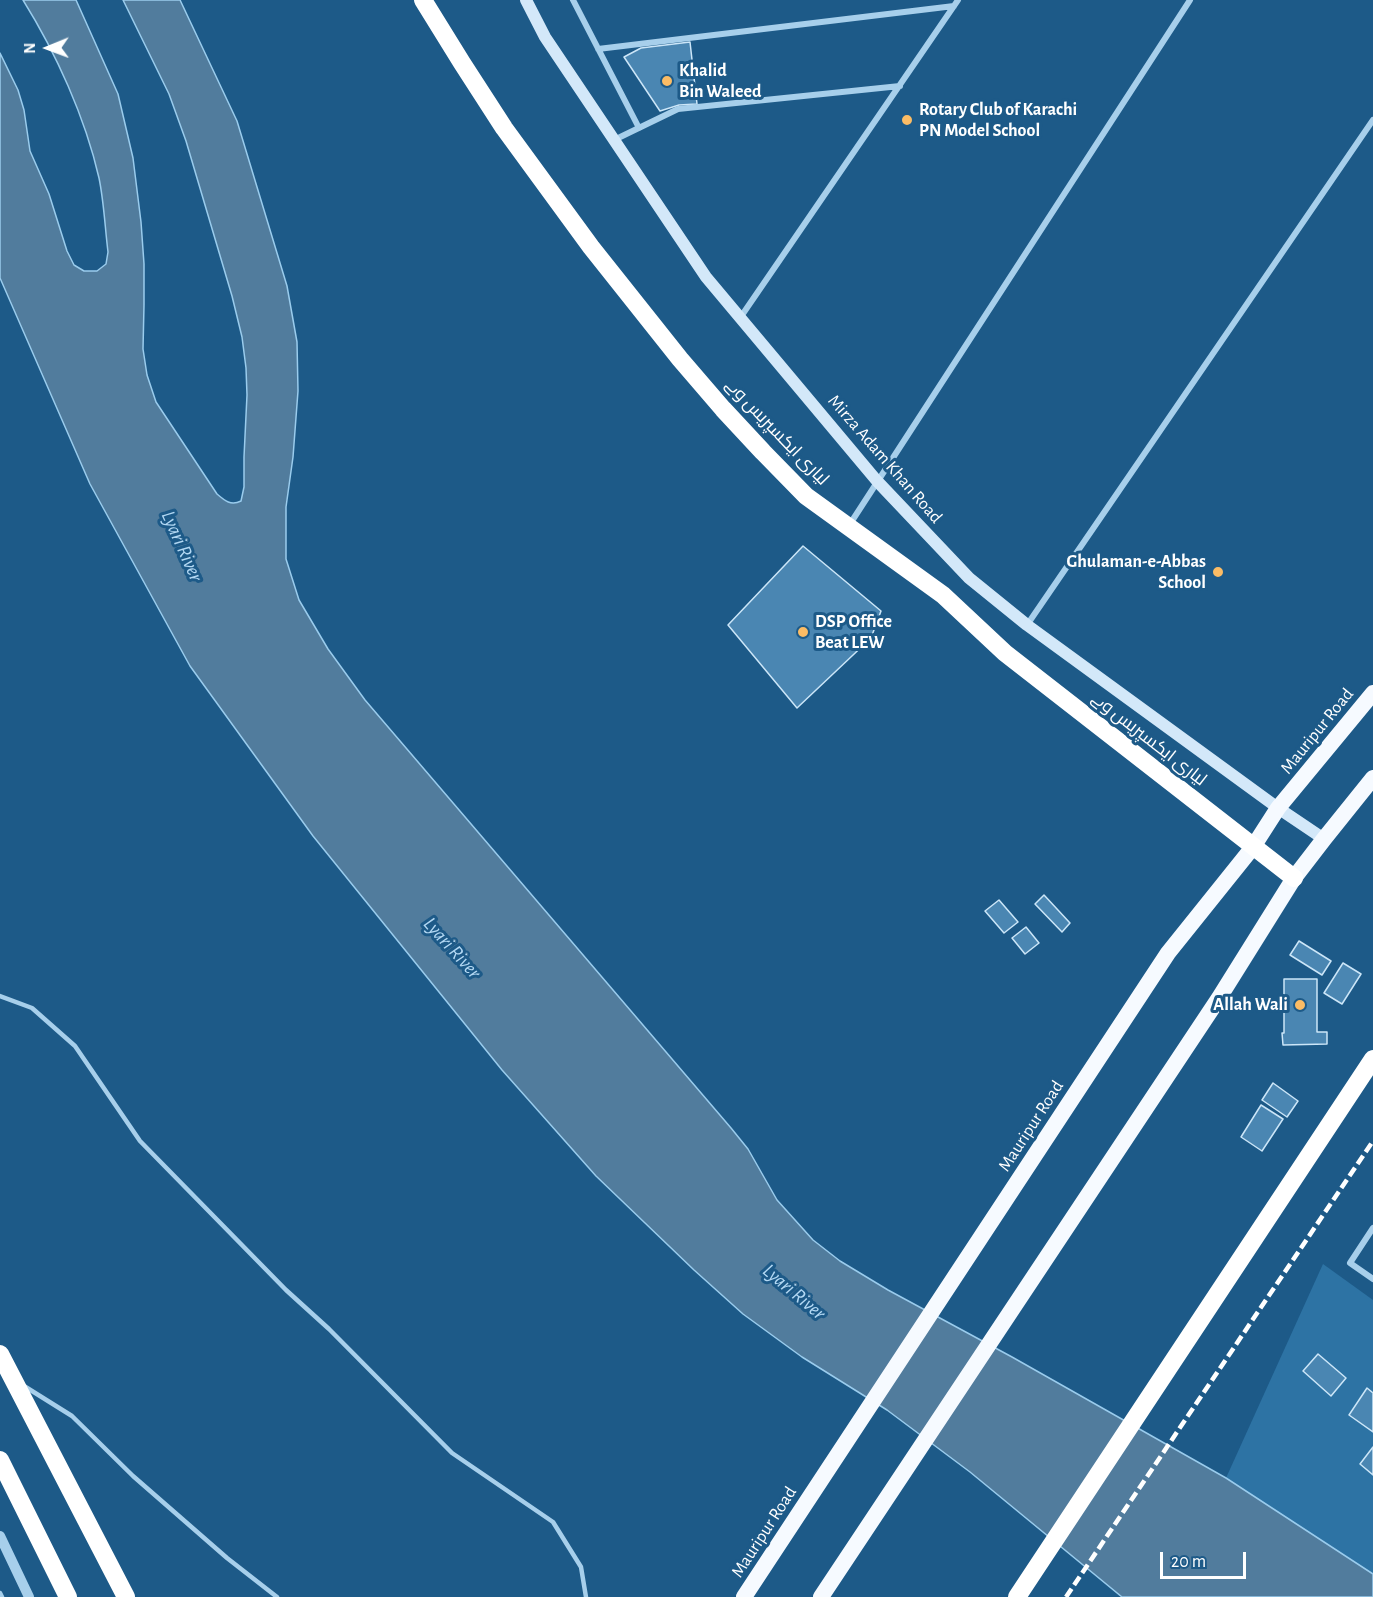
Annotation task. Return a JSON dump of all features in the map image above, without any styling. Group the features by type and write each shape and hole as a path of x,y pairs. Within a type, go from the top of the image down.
{"highway":[{"name":"لیاری ایکسپریس وے","path":"423,0 529,163 591,247 723,409 806,496 943,595 1005,653 1294,878"},
{"name":"Mauripur Road","path":"744,1597 1168,953 1253,847 1278,808 1373,693"},
{"path":"820,1597 1219,998 1294,878 1373,778"},
{"path":"1017,1597 1373,1059"},
{"path":"0,1353 126,1597"},
{"path":"0,1460 68,1597"}],"main road":[{"name":"Mirza Adam Khan Road","path":"526,0 545,37 706,278 877,481 969,578 1027,626 1324,839"}],"street":[{"path":"573,0 639,128"},
{"path":"848,527 1190,0"},
{"path":"598,49 956,3"},
{"path":"740,318 956,3"},
{"path":"614,140 678,109 900,86"},
{"path":"1027,626 1373,120"},
{"path":"1373,1228 1350,1263 1373,1279"},
{"path":"0,1536 29,1597"}],"lane":[{"path":"0,996 32,1008 75,1046 140,1141 286,1290 329,1329 452,1453 553,1522 581,1567 586,1597"},
{"path":"13,1379 72,1416 133,1476 227,1558 277,1597"},
{"path":"0,1593 2,1597"}],"shaded area":[{"path":"1323,1264 1373,1300 1373,1574 1226,1478"}],"water":[{"name":"Lyari River","path":"23,0 76,0 118,94 133,158 141,222 144,264 143,349 147,375 156,402 217,494 225,501 234,503 241,501 244,487 247,395 242,337 186,141 169,94 123,0 180,0 237,121 287,286 297,342 298,391 293,457 286,507 286,559 299,600 328,649 365,700 731,1128 748,1149 777,1200 813,1240 840,1261 1226,1478 1373,1574 1373,1597 1122,1597 970,1472 887,1410 802,1357 743,1314 596,1176 502,1070 313,836 190,666 90,484 0,278 0,53 18,90 24,110 30,151 49,194 67,251 74,265 84,271 97,271 106,264 108,252 101,187 86,132 58,64"}],"building":[{"name":"Khalid Bin Waleed","path":"690,42 697,104 679,105 660,111 624,57 641,48"},
{"name":"DSP Office Beat LEW","path":"803,546 881,611 871,638 797,708 728,625"},
{"path":"1044,895 1070,923 1062,932 1035,904"},
{"path":"999,900 1018,922 1004,933 985,911"},
{"path":"1026,927 1039,943 1025,954 1012,938"},
{"path":"1299,941 1331,961 1322,975 1290,955"},
{"path":"1343,963 1361,974 1342,1004 1324,993"},
{"name":"Allah Wali","path":"1284,979 1317,979 1317,1032 1327,1032 1327,1044 1283,1045"},
{"path":"1273,1083 1298,1101 1287,1117 1262,1100"},
{"path":"1261,1105 1283,1119 1262,1151 1241,1137"},
{"path":"1318,1354 1346,1378 1331,1396 1303,1371"},
{"path":"1367,1388 1373,1393 1373,1432 1349,1415"},
{"path":"1373,1447 1373,1475 1360,1464"}],"railway":[{"path":"1066,1597 1373,1141"}],"place":[{"name":"Khalid Bin Waleed","path":"667,81"},
{"name":"Rotary Club of Karachi PN Model School","path":"907,120"},
{"name":"Ghulaman-e-Abbas School","path":"1218,572"},
{"name":"DSP Office Beat LEW","path":"803,632"},
{"name":"Allah Wali","path":"1300,1005"}]}
